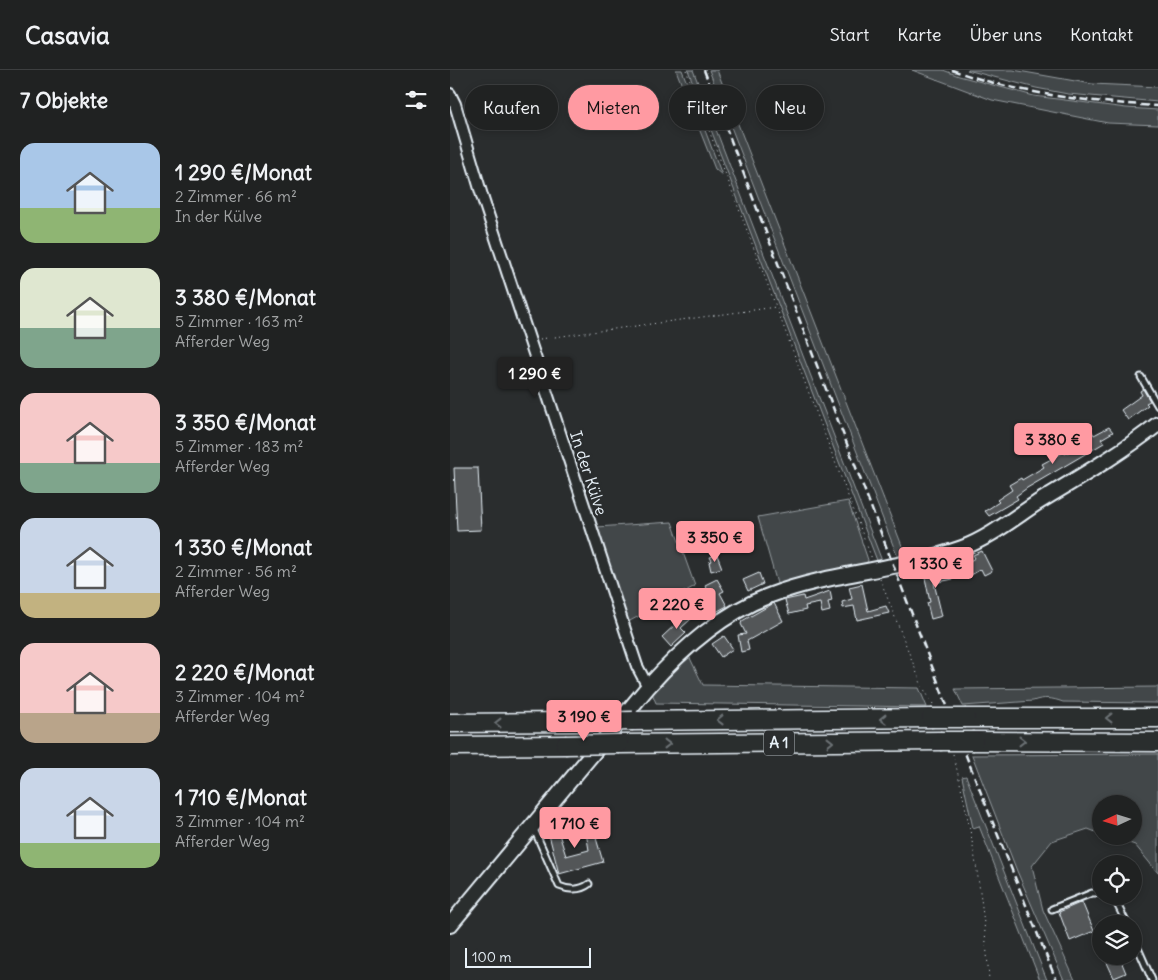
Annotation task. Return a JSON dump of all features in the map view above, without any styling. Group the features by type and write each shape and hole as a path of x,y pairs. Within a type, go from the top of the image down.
{"highway":[{"name":"A 1","path":"450,723 931,718 1158,718"},
{"name":"A 1","path":"450,746 940,741 1158,742"}],"street":[{"name":"In der Külve","path":"450,94 455,104 483,199 637,666 648,688"},
{"path":"450,925 648,688 690,643 708,629 750,604 785,590 950,552 972,544 1158,424"}],"lane":[{"path":"1142,377 1158,406"},
{"path":"533,826 559,886 571,889 583,888 589,884"},
{"path":"1052,909 1092,893"},
{"path":"1142,957 1152,980"}],"path":[{"path":"686,70 876,570"},
{"path":"529,340 777,306"},
{"path":"974,853 989,980"}],"shaded area":[{"path":"676,70 682,70 688,85 682,85"},
{"path":"688,70 693,70 699,85 694,85"},
{"path":"709,70 717,70 723,85 715,85"},
{"path":"912,70 943,70 1034,96 1126,108 1158,110 1158,125 1108,123 992,100"},
{"path":"967,70 1013,70 1092,84 1158,87 1158,102 1068,94 1036,88"},
{"path":"700,130 705,130 722,175 715,169"},
{"path":"711,130 716,130 882,561 878,563"},
{"path":"732,130 740,130 906,556 898,558"},
{"path":"848,501 868,560 865,567 778,587 758,517"},
{"path":"672,522 695,586 628,622 597,527"},
{"path":"689,656 703,685 919,688 927,707 656,703 650,688"},
{"path":"1158,687 1158,703 1063,702 1044,699 963,706 955,689"},
{"path":"1158,754 1158,873 1135,845 1142,845 1142,795 1092,795 1092,831 1088,829 1052,841 1032,866 1043,910 1075,980 1064,980 1017,871 972,755"},
{"path":"966,776 1047,980 1040,980 979,826 973,828 962,777"}],"building":[{"path":"1143,389 1150,401 1146,403 1148,405 1128,420 1121,410 1142,395 1140,391"},
{"path":"1087,423 1094,435 1109,427 1113,432 1101,439 1104,443 1027,488 1016,496 1018,499 989,516 985,511 1012,490 1009,485 1021,478 1022,480 1044,467 1042,464 1064,452 1065,454 1083,443 1074,430"},
{"path":"454,468 478,468 481,530 457,531"},
{"path":"982,551 992,571 984,575 981,569 968,577 962,565 975,558 973,555"},
{"path":"717,555 722,568 711,571 709,562 712,561 710,557"},
{"path":"950,567 953,579 934,583 942,616 931,619 927,603 930,602 924,573"},
{"path":"759,573 763,584 748,591 743,580"},
{"path":"717,579 724,591 720,593 727,606 716,612 704,590 706,589 705,585"},
{"path":"862,584 868,611 886,606 889,613 857,620 854,606 843,608 842,602 852,599 849,587"},
{"path":"830,591 832,601 828,602 830,611 822,613 820,603 805,606 806,610 789,614 785,600 803,596 804,600"},
{"path":"774,603 783,621 747,641 749,650 741,652 738,635 746,634 741,624 742,621"},
{"path":"685,611 691,619 681,628 686,633 671,647 662,637 677,623 674,620"},
{"path":"724,636 733,649 721,657 712,644"},
{"path":"553,815 566,856 589,850 585,827 600,822 603,836 596,838 603,862 559,874 546,823"},
{"path":"1082,902 1092,926 1092,932 1070,941 1059,912"},
{"path":"1108,965 1123,965 1126,973 1114,978"}],"railway":[{"path":"704,70 967,758 1056,980"},
{"path":"952,70 1003,85 1054,96 1158,106"}]}
